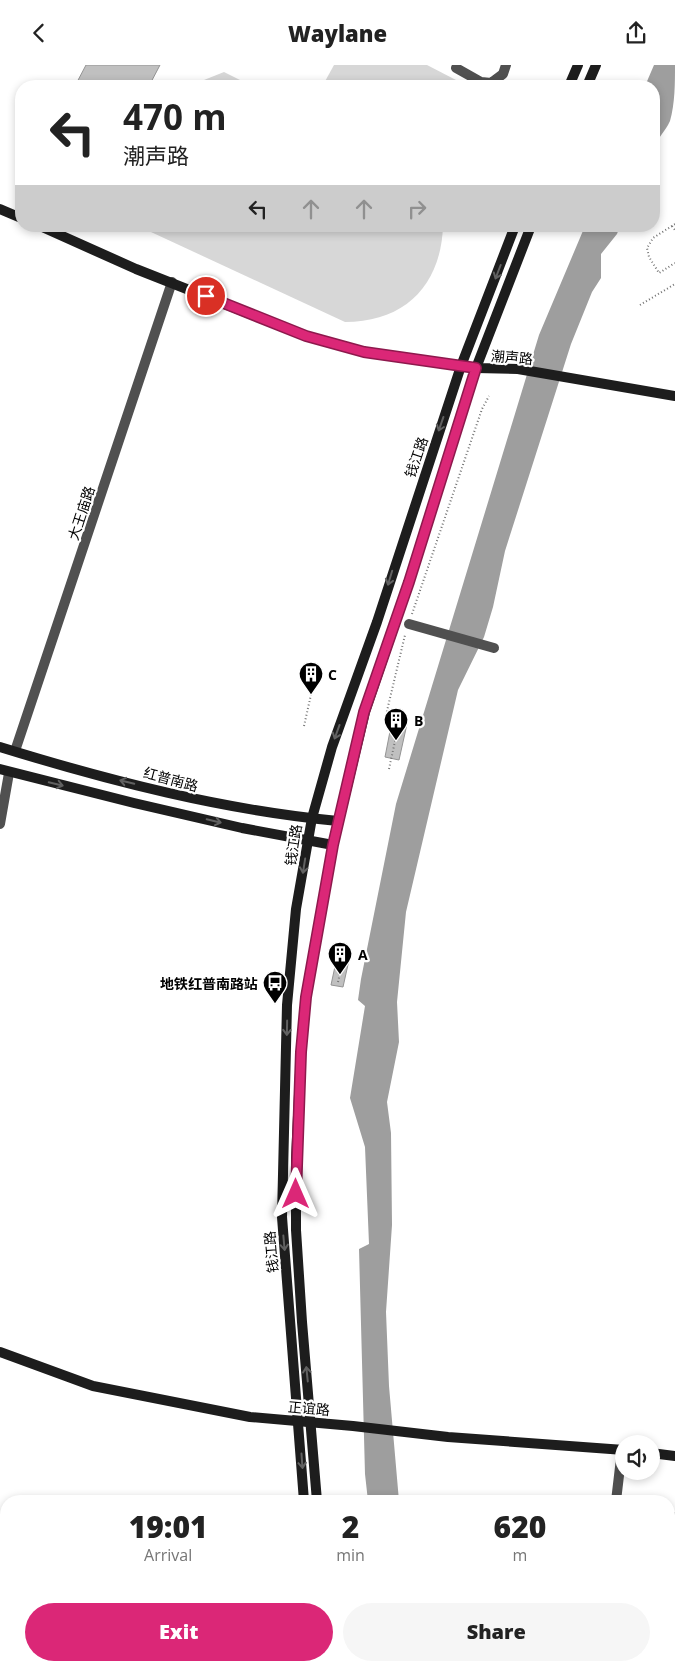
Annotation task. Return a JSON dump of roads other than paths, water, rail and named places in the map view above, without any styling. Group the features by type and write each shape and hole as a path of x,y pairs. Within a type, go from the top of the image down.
{"main road":[{"path":"572,80 578,65"},
{"path":"590,80 596,65"},
{"path":"0,209 15,215"},
{"name":"潮声路","path":"53,232 136,269 306,336 364,352 476,368 518,369 675,396"},
{"name":"钱江路","path":"304,1495 282,1217 289,981 296,909 312,818 332,747 377,622 461,366 513,232"},
{"name":"钱江路","path":"317,1495 297,1239 296,1158 301,1052 306,997 333,845 364,712 409,582 476,368 529,232"},
{"name":"红普南路","path":"0,747 203,802 338,821"},
{"path":"4,771 206,819 333,845"},
{"name":"正谊路","path":"0,1352 93,1387 250,1417 615,1449"},
{"path":"660,1454 675,1456"}],"street":[{"path":"495,80 503,74 506,65"},
{"path":"456,68 477,80"},
{"name":"大王庙路","path":"15,751 172,282"},
{"path":"409,624 494,648"},
{"path":"0,824 4,771"},
{"path":"616,1495 618,1480"}],"place":[{"name":"C","path":"311,695"},
{"name":"B","path":"396,741"},
{"name":"A","path":"340,975"},
{"name":"地铁红普南路站","path":"275,1004"}]}
